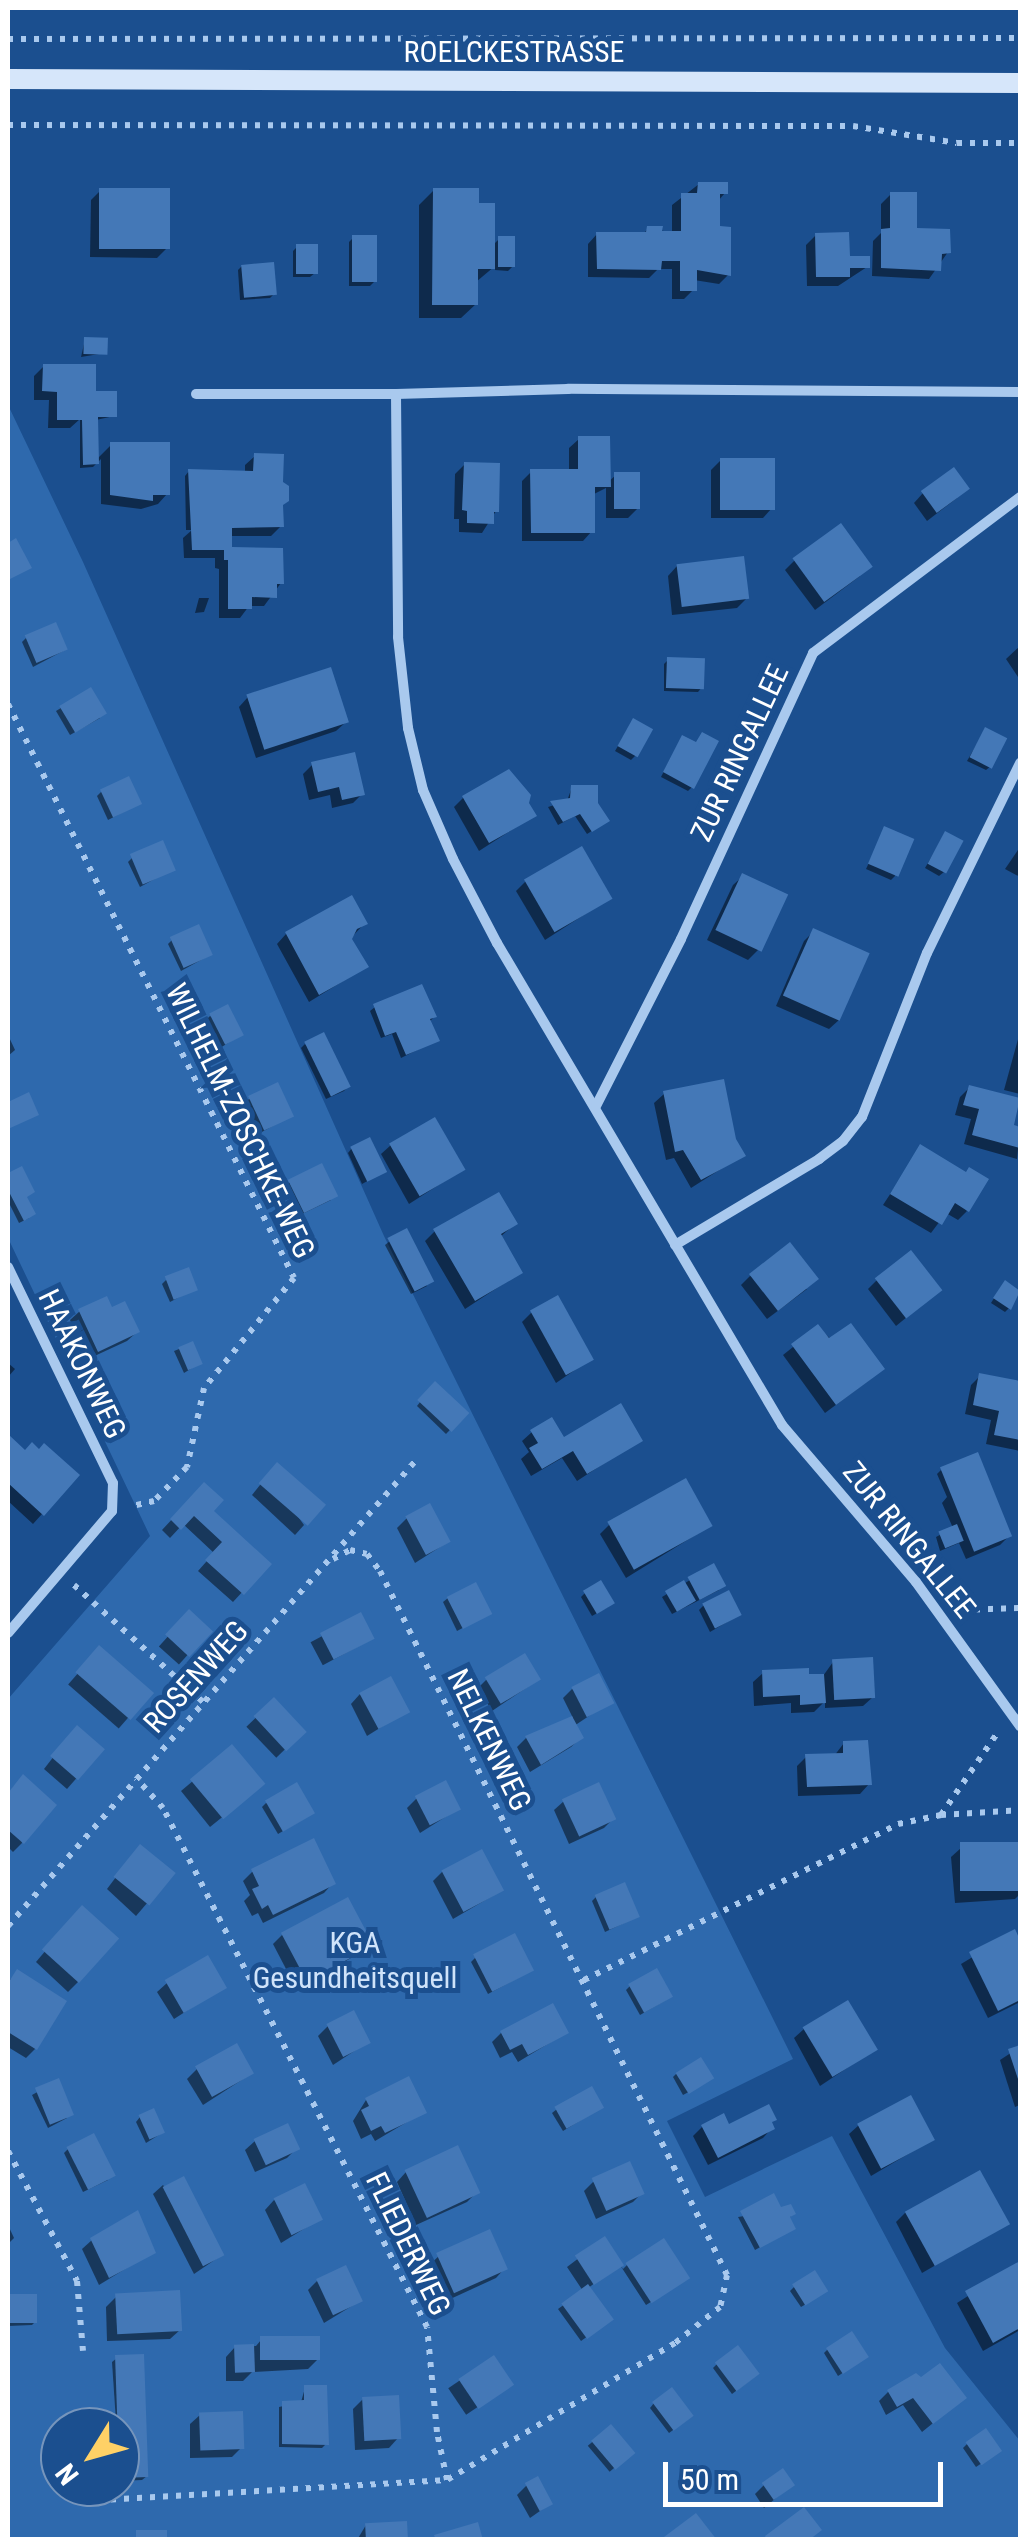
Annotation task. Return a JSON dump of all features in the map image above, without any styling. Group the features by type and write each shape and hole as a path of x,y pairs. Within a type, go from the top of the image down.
{"main road":[{"name":"ROELCKESTRASSE","path":"8,79 1020,83"}],"street":[{"path":"196,394 568,389 1020,392"},
{"name":"ZUR RINGALLEE","path":"396,394 398,638 408,728 423,790 497,943 782,1424 937,1611 1020,1726"},
{"name":"ZUR RINGALLEE","path":"596,1106 681,939 813,653 1020,497"},
{"path":"676,1245 819,1159 843,1141 862,1116 927,953 1020,763"},
{"name":"HAAKONWEG","path":"8,1267 112,1482 112,1512"},
{"path":"8,1633 112,1512"}],"path":[{"path":"8,39 1020,38"},
{"path":"8,125 853,126 957,143 1020,143"},
{"name":"WILHELM-ZOSCHKE-WEG","path":"8,704 294,1278 204,1388 186,1467 154,1501 112,1512"},
{"name":"ROSENWEG","path":"8,1926 418,1458"},
{"name":"NELKENWEG","path":"332,1559 350,1550 366,1554 380,1571 727,2275 720,2307 675,2342 447,2480"},
{"path":"61,1573 203,1702"},
{"path":"937,1611 1020,1608"},
{"path":"942,1814 1012,1712"},
{"name":"FLIEDERWEG","path":"136,1778 162,1808 427,2327 437,2432 447,2480"},
{"path":"584,1980 898,1824 942,1814 1020,1810"},
{"path":"8,2151 77,2280 83,2351"},
{"path":"140,2497 447,2480"}],"green space":[{"name":"KGA Gesundheitsquell","path":"8,405 83,562 384,1236 793,2059 667,2121 705,2197 832,2136 945,2348 1020,2441 1020,2539 8,2539 8,1699 150,1536 8,1238"}],"building":[{"path":"698,182 728,182 728,194 720,194 720,226 731,227 731,276 697,270 697,291 680,291 680,261 662,261 661,270 597,269 596,232 646,232 647,226 681,231 681,193 697,193"},
{"path":"99,188 170,188 170,249 99,249"},
{"path":"433,188 479,188 479,203 495,203 495,269 478,269 478,305 432,305"},
{"path":"890,192 917,192 917,228 950,229 951,253 942,254 941,271 881,268 881,229 890,228"},
{"path":"849,232 850,256 870,256 870,268 850,268 850,277 816,277 815,233"},
{"path":"352,235 377,235 377,282 352,282"},
{"path":"498,236 515,236 515,267 498,267"},
{"path":"296,244 318,244 318,274 296,274"},
{"path":"274,262 277,295 244,298 241,265"},
{"path":"84,337 108,338 107,355 83,354"},
{"path":"43,364 96,364 96,391 117,391 117,417 98,417 99,464 83,465 82,420 57,420 57,392 42,391"},
{"path":"578,436 610,436 611,487 595,487 595,533 531,533 530,469 578,469"},
{"path":"110,442 170,442 170,495 153,495 153,501 110,495"},
{"path":"254,453 284,454 283,482 289,486 289,501 283,505 284,527 232,528 232,547 283,548 284,584 277,584 277,598 252,597 252,609 228,609 228,560 224,560 224,550 192,550 188,469 253,471"},
{"path":"720,458 775,458 775,510 720,510"},
{"path":"464,462 500,463 499,512 494,512 494,524 467,523 467,511 462,510"},
{"path":"954,467 970,489 937,513 921,491"},
{"path":"614,472 640,472 640,509 614,509"},
{"path":"841,523 873,567 824,602 792,558"},
{"path":"16,538 32,568 8,580 8,543"},
{"path":"744,556 749,599 682,607 677,564"},
{"path":"56,622 68,650 36,663 25,635"},
{"path":"667,657 705,658 704,689 666,688"},
{"path":"331,667 349,722 264,750 246,695"},
{"path":"91,687 107,714 75,733 59,706"},
{"path":"633,718 653,729 638,757 617,746"},
{"path":"985,727 1007,738 992,769 970,757"},
{"path":"702,732 719,741 694,789 663,772 682,735 696,742"},
{"path":"355,752 365,795 342,800 339,787 318,792 311,762"},
{"path":"509,769 531,795 529,803 537,816 489,843 462,796"},
{"path":"129,776 142,804 113,818 100,790"},
{"path":"571,785 598,785 598,803 610,821 592,832 580,814 563,822 550,801 570,798"},
{"path":"884,826 914,839 898,877 868,864"},
{"path":"945,831 964,841 946,874 928,864"},
{"path":"163,840 176,870 143,884 130,854"},
{"path":"582,846 612,899 554,932 524,880"},
{"path":"742,873 788,895 762,952 715,930"},
{"path":"352,895 368,924 357,929 352,939 369,967 319,995 285,932"},
{"path":"199,924 213,955 184,968 170,937"},
{"path":"813,928 870,953 840,1021 783,996"},
{"path":"422,984 437,1017 430,1019 440,1041 406,1055 396,1032 385,1036 373,1004"},
{"path":"228,1004 244,1035 225,1045 209,1014"},
{"path":"324,1032 351,1087 331,1096 304,1042"},
{"path":"724,1079 736,1139 746,1156 701,1180 683,1150 675,1152 663,1091"},
{"path":"278,1082 294,1116 264,1130 248,1096"},
{"path":"969,1085 1020,1098 1014,1125 1020,1127 1020,1148 972,1135 979,1109 963,1105"},
{"path":"29,1092 39,1115 8,1129 8,1102"},
{"path":"435,1117 466,1170 420,1196 389,1144"},
{"path":"370,1137 387,1172 367,1182 350,1147"},
{"path":"920,1144 966,1172 969,1167 989,1179 969,1212 955,1203 942,1225 890,1194"},
{"path":"322,1163 338,1196 304,1213 288,1180"},
{"path":"22,1166 35,1192 27,1197 36,1214 24,1221 8,1190 8,1173"},
{"path":"499,1192 518,1224 501,1234 523,1273 475,1301 433,1229"},
{"path":"407,1228 434,1281 415,1291 387,1238"},
{"path":"790,1242 819,1279 778,1311 749,1274"},
{"path":"911,1250 942,1290 906,1319 875,1278"},
{"path":"189,1267 198,1290 174,1300 165,1276"},
{"path":"1005,1280 1020,1291 1011,1310 993,1298"},
{"path":"558,1295 594,1360 566,1375 530,1311"},
{"path":"107,1296 112,1307 125,1301 140,1332 98,1352 78,1309"},
{"path":"851,1323 885,1369 836,1405 791,1344 818,1324 829,1338"},
{"path":"193,1341 203,1364 188,1370 178,1347"},
{"path":"979,1373 1020,1381 1020,1440 994,1435 999,1411 973,1405"},
{"path":"435,1381 469,1413 452,1432 417,1400"},
{"path":"621,1403 643,1441 587,1474 573,1451 542,1469 529,1448 538,1443 530,1430 552,1417 564,1437"},
{"path":"8,1434 25,1450 32,1442 39,1449 44,1443 80,1475 44,1516 8,1483"},
{"path":"978,1452 1012,1536 974,1552 940,1467"},
{"path":"277,1462 326,1505 308,1526 259,1483"},
{"path":"686,1478 713,1526 634,1570 607,1522"},
{"path":"204,1482 224,1500 214,1511 272,1564 244,1595 205,1560 222,1542 194,1516 181,1530 170,1519"},
{"path":"430,1503 451,1542 426,1555 405,1516"},
{"path":"957,1524 964,1541 945,1548 938,1531"},
{"path":"714,1563 726,1586 700,1600 688,1577"},
{"path":"601,1580 615,1603 597,1614 583,1591"},
{"path":"684,1580 696,1601 677,1612 665,1591"},
{"path":"476,1582 492,1614 463,1629 447,1597"},
{"path":"729,1590 742,1615 715,1629 702,1604"},
{"path":"189,1609 213,1632 189,1657 165,1635"},
{"path":"361,1612 375,1639 334,1660 320,1633"},
{"path":"99,1645 154,1693 130,1720 75,1672"},
{"path":"525,1653 541,1680 501,1704 485,1677"},
{"path":"873,1657 875,1698 834,1700 832,1659"},
{"path":"809,1668 809,1674 824,1674 826,1703 800,1705 800,1695 763,1697 762,1670"},
{"path":"599,1673 614,1703 587,1717 571,1687"},
{"path":"391,1676 410,1712 378,1729 359,1693"},
{"path":"274,1697 307,1732 286,1751 254,1716"},
{"path":"572,1716 584,1738 541,1765 525,1736"},
{"path":"77,1725 105,1749 78,1780 50,1756"},
{"path":"868,1740 872,1785 807,1787 805,1754 843,1753 843,1741"},
{"path":"232,1744 265,1784 223,1819 190,1779"},
{"path":"23,1774 57,1805 24,1844 8,1830 8,1793"},
{"path":"446,1780 461,1809 430,1825 415,1796"},
{"path":"297,1782 315,1813 283,1832 265,1800"},
{"path":"599,1782 616,1819 579,1836 562,1799"},
{"path":"314,1838 336,1884 273,1915 268,1905 262,1909 252,1889 259,1886 251,1869"},
{"path":"960,1842 1020,1842 1020,1891 960,1891"},
{"path":"140,1844 176,1873 149,1906 114,1877"},
{"path":"482,1849 504,1890 463,1912 441,1871"},
{"path":"625,1882 640,1917 609,1930 595,1895"},
{"path":"348,1897 374,1946 307,1981 281,1933"},
{"path":"82,1905 119,1938 79,1983 42,1950"},
{"path":"1015,1929 1020,1940 1020,2000 998,2011 969,1952"},
{"path":"515,1933 534,1970 492,1992 473,1954"},
{"path":"208,1955 227,1988 184,2013 165,1980"},
{"path":"657,1968 673,1997 644,2013 628,1984"},
{"path":"17,1969 67,2001 37,2050 8,2032 8,1983"},
{"path":"848,2000 878,2050 832,2077 803,2027"},
{"path":"553,2003 569,2033 528,2055 522,2044 510,2050 500,2031"},
{"path":"354,2010 371,2043 343,2057 326,2024"},
{"path":"237,2043 254,2074 212,2097 195,2066"},
{"path":"1020,2045 1020,2085 1008,2049"},
{"path":"701,2057 714,2078 689,2094 676,2073"},
{"path":"409,2076 427,2113 385,2133 381,2126 371,2131 361,2110 369,2106 365,2098"},
{"path":"59,2078 74,2115 50,2125 35,2088"},
{"path":"592,2086 604,2108 567,2129 554,2107"},
{"path":"911,2095 935,2140 881,2169 857,2124"},
{"path":"769,2104 777,2120 772,2122 775,2129 718,2158 701,2125 724,2113 729,2124"},
{"path":"154,2108 165,2133 149,2140 138,2115"},
{"path":"288,2123 300,2149 266,2165 254,2139"},
{"path":"94,2133 116,2176 88,2190 66,2147"},
{"path":"458,2145 480,2193 427,2218 405,2170"},
{"path":"630,2161 645,2194 606,2211 592,2178"},
{"path":"980,2170 1010,2224 935,2266 905,2212"},
{"path":"184,2176 224,2255 203,2266 163,2187"},
{"path":"305,2183 323,2220 292,2235 274,2198"},
{"path":"774,2193 781,2207 791,2204 796,2214 790,2217 796,2229 760,2248 740,2211"},
{"path":"138,2210 156,2253 109,2278 90,2238"},
{"path":"490,2229 508,2269 454,2293 436,2253"},
{"path":"605,2236 624,2265 594,2285 575,2256"},
{"path":"664,2238 690,2278 652,2303 625,2263"},
{"path":"1020,2261 1020,2328 993,2343 965,2291"},
{"path":"346,2265 363,2301 333,2315 316,2279"},
{"path":"815,2270 828,2291 805,2306 792,2284"},
{"path":"588,2284 614,2320 587,2339 561,2303"},
{"path":"180,2290 182,2331 117,2334 115,2293"},
{"path":"8,2294 37,2294 37,2323 8,2323"},
{"path":"852,2331 869,2357 843,2374 826,2348"},
{"path":"260,2336 320,2336 320,2360 260,2360"},
{"path":"254,2344 255,2372 235,2373 234,2345"},
{"path":"738,2345 760,2374 737,2391 715,2362"},
{"path":"144,2354 148,2477 140,2477 140,2407 117,2407 115,2355"},
{"path":"494,2355 514,2385 478,2409 458,2379"},
{"path":"940,2363 967,2398 933,2424 913,2398 897,2407 887,2390 916,2373 921,2377"},
{"path":"304,2385 327,2385 329,2445 282,2444 282,2401 304,2400"},
{"path":"672,2387 694,2416 674,2431 652,2402"},
{"path":"399,2395 401,2439 364,2441 362,2397"},
{"path":"243,2411 244,2449 200,2451 199,2413"},
{"path":"611,2424 635,2453 616,2470 591,2441"},
{"path":"986,2428 1002,2451 982,2465 966,2442"},
{"path":"783,2468 795,2485 774,2500 762,2483"},
{"path":"538,2476 553,2504 540,2511 525,2483"},
{"path":"804,2507 822,2530 809,2540 767,2540 765,2536"},
{"path":"696,2513 717,2540 666,2540 664,2537"},
{"path":"407,2521 408,2540 366,2540 365,2523"},
{"path":"478,2522 483,2540 436,2540 434,2535"},
{"path":"136,2530 167,2530 167,2540 136,2540"}]}
